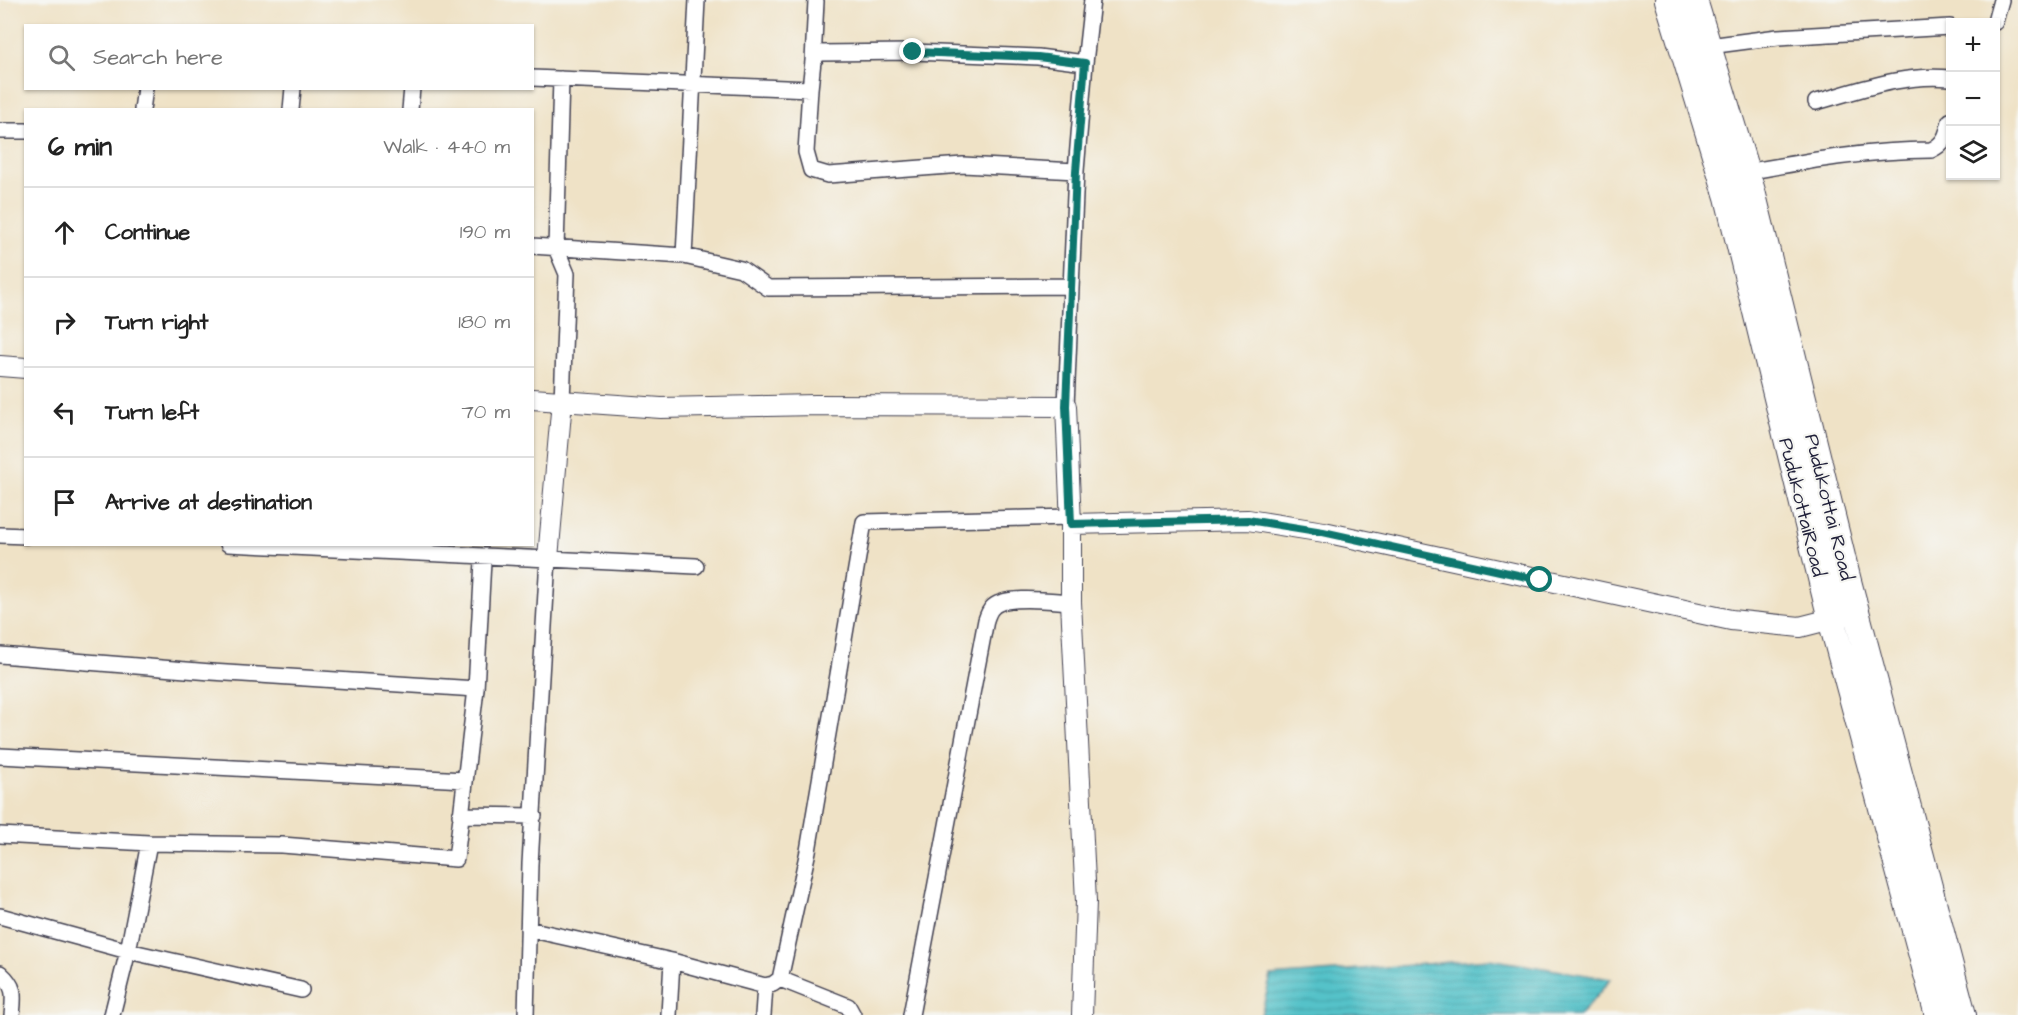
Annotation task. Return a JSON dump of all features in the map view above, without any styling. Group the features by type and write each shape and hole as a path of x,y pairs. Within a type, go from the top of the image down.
{"highway":[{"name":"PudukottaiRoad","path":"1668,0 1728,197 1831,619 1938,1015"},
{"name":"Pudukottai Road","path":"1694,0 1746,172 1857,613 1963,1015"}],"street":[{"path":"684,256 697,0"},
{"path":"1082,1015 1086,901 1071,602 1071,520 1066,406 1076,171 1092,0"},
{"path":"1996,18 2001,0"},
{"path":"816,1 806,152 811,170 828,175 963,165 1076,171"},
{"path":"1709,46 1778,37 1946,27"},
{"path":"813,61 819,53 913,52 1038,57 1085,63"},
{"path":"1816,102 1889,82 1930,76 1946,78"},
{"path":"534,78 810,89"},
{"path":"526,1015 528,929 548,558 562,401 567,274 556,248 561,80"},
{"path":"142,108 145,90"},
{"path":"291,108 293,90"},
{"path":"410,108 412,90"},
{"path":"1746,172 1864,154 1931,150 1939,147 1945,140 1949,126"},
{"path":"0,131 24,131"},
{"path":"534,246 684,256 741,269 768,288 1071,286"},
{"path":"0,366 24,368"},
{"path":"534,399 661,408 816,405 1066,406"},
{"path":"528,929 672,961 765,986 780,979 808,851 864,522 1248,520 1323,532 1731,621 1800,627 1857,613"},
{"path":"0,535 24,536"},
{"path":"274,546 696,566"},
{"path":"0,835 149,843 282,845 456,859 476,689 483,561"},
{"path":"911,1015 986,621 991,608 998,603 1012,600 1071,602"},
{"path":"0,655 211,672 476,689"},
{"path":"0,756 465,780"},
{"path":"460,815 534,816"},
{"path":"112,1015 128,951 149,843"},
{"path":"0,916 128,951 301,990"},
{"path":"669,1015 672,961"},
{"path":"0,973 12,985 14,996 12,1015"},
{"path":"780,979 848,1006 853,1015"},
{"path":"763,1015 765,986"}],"water":[{"path":"1489,959 1611,979 1578,1015 1261,1015 1271,976"}],"route":[{"path":"913,52 1038,57 1085,63 1076,171 1066,406 1071,524 1248,520 1323,532 1540,580"}]}
